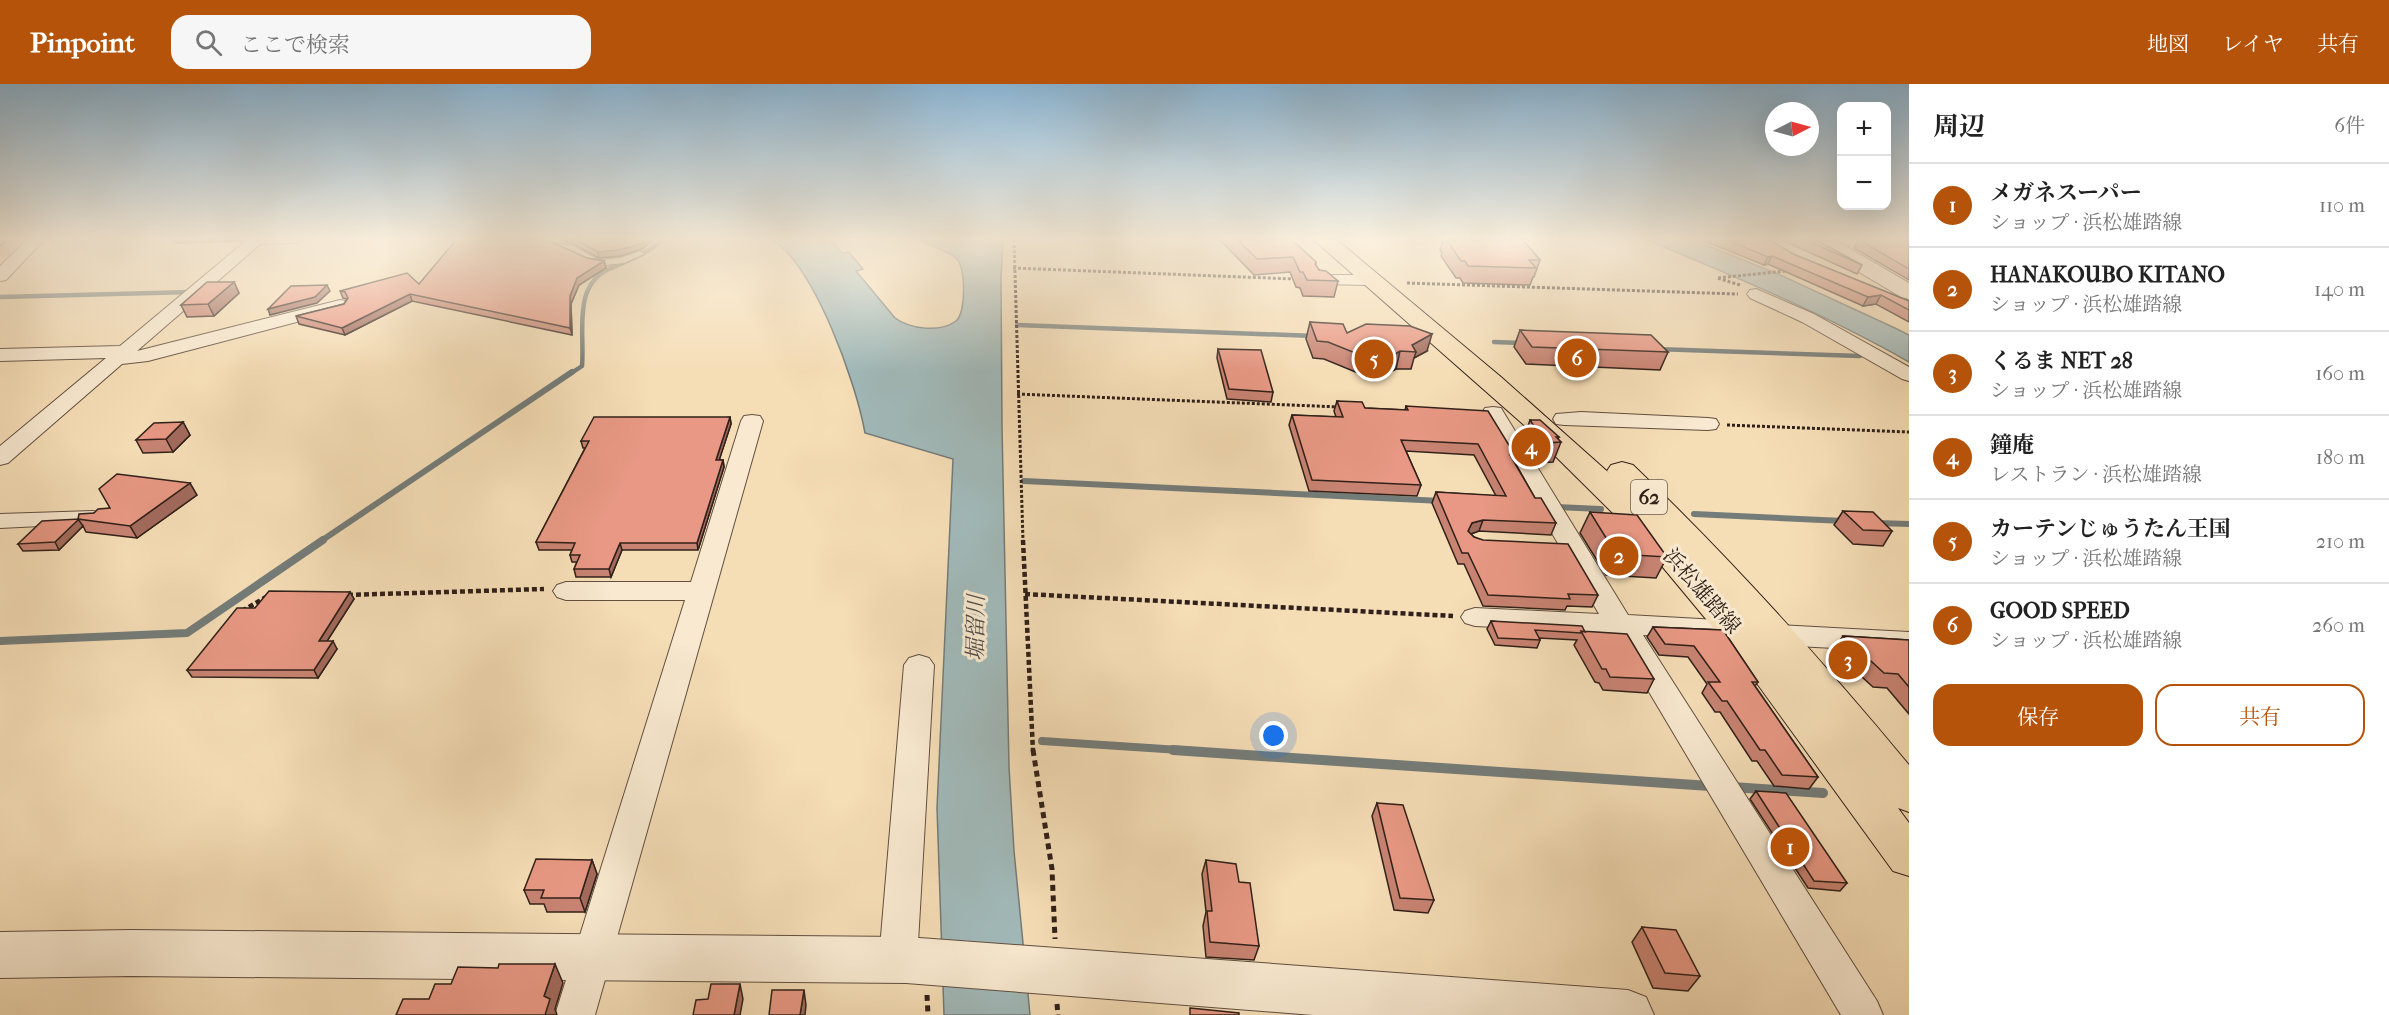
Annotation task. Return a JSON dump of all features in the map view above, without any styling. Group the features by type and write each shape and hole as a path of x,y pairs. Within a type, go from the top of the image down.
{"main road":[{"name":"浜松雄踏線","path":"1387,283 1582,463 1641,521 1736,630 1909,857"},
{"name":"浜松雄踏線","path":"1387,283 1564,419 1677,524 1779,635 1909,795"}],"street":[{"path":"0,458 207,283"},
{"path":"1894,283 1909,292"},
{"path":"1866,287 1909,305"},
{"path":"1756,294 1816,322 1909,375"},
{"path":"0,356 141,357 340,305"},
{"path":"1525,411 1482,413 1561,546 1621,624 1863,1015"},
{"path":"1564,419 1708,424"},
{"path":"575,1015 752,421"},
{"path":"0,521 93,518"},
{"path":"566,591 701,591"},
{"path":"1475,617 1736,630"},
{"path":"1779,635 1909,642"},
{"path":"913,961 919,665"},
{"path":"0,955 131,953 913,961 1628,1015"}],"path":[{"path":"1013,283 1033,756 1052,868 1050,970"},
{"path":"1442,283 1756,294"},
{"path":"1017,394 1346,408"},
{"path":"1708,424 1909,432"},
{"path":"342,595 548,588 566,591"},
{"path":"1025,594 1475,617"},
{"path":"242,611 254,602 276,595"}],"water":[{"name":"堀留川","path":"809,283 866,283 901,322 917,327 934,328 956,321 962,309 963,283 1001,283 1009,767 1014,851 1030,1015 944,1015 937,808 953,459 865,433 853,386 819,301"},
{"path":"1750,283 1798,283 1897,329 1909,335 1909,362 1877,344"}],"building":[{"path":"205,283 232,283 208,304 181,305"},
{"path":"368,283 575,283 570,296 570,328 410,294 342,328 296,316 344,304 348,298 345,292 340,291"},
{"path":"1836,283 1866,283 1909,301 1909,310 1881,295 1868,297"},
{"path":"327,285 315,297 268,309 291,286"},
{"path":"1310,322 1343,324 1347,333 1366,324 1410,326 1432,334 1412,345 1416,352 1400,351 1380,363 1328,342 1317,341"},
{"path":"1520,330 1651,335 1668,352 1532,347"},
{"path":"1218,349 1261,350 1273,392 1229,389"},
{"path":"1337,401 1362,402 1365,408 1408,410 1406,406 1488,411 1515,455 1510,455 1535,498 1541,498 1556,523 1483,520 1472,523 1468,531 1474,537 1483,540 1568,544 1598,595 1568,594 1570,599 1488,595 1468,553 1462,553 1436,492 1506,496 1478,444 1401,440 1421,485 1312,480 1292,415 1343,417"},
{"path":"594,417 730,417 716,460 723,460 697,543 620,543 609,569 574,569 580,555 570,555 575,543 536,542 589,441 581,441"},
{"path":"1530,420 1540,420 1559,437 1556,437 1561,442 1545,443"},
{"path":"183,422 166,439 136,440 154,423"},
{"path":"117,474 190,483 130,526 78,519 79,514 94,513 98,509 110,508 99,489"},
{"path":"1843,511 1873,512 1892,531 1863,530"},
{"path":"1590,512 1637,515 1667,557 1616,554"},
{"path":"79,519 55,542 18,544 42,521"},
{"path":"269,591 350,592 319,641 333,641 314,670 187,670 237,608 255,608"},
{"path":"1491,621 1582,626 1585,632 1535,630 1540,640 1498,638"},
{"path":"1653,627 1723,630 1758,682 1752,682 1818,777 1782,775 1765,750 1760,750 1727,701 1722,701 1708,682 1720,682 1694,646 1665,644"},
{"path":"1581,631 1627,634 1654,679 1610,677 1606,669 1602,669"},
{"path":"1843,636 1909,640 1909,687 1898,674 1884,673 1861,652 1856,652"},
{"path":"1756,791 1786,793 1847,883 1814,881"},
{"path":"1377,803 1403,805 1434,900 1400,898"},
{"path":"536,859 592,860 580,898 541,898 544,890 524,890"},
{"path":"1206,860 1236,864 1239,882 1250,883 1259,946 1210,942 1207,911 1212,911"},
{"path":"1642,927 1676,930 1700,976 1665,973"},
{"path":"499,964 555,964 544,996 550,999 545,1015 396,1015 403,999 429,999 435,984 451,984 458,967 498,968"},
{"path":"711,984 740,984 734,1015 693,1015 696,1000 708,999"},
{"path":"772,990 804,990 800,1015 769,1015"},
{"path":"1190,1008 1239,1013 1239,1015 1190,1015"}],"waterway":[{"path":"570,374 582,366 583,312 585,298 592,283"},
{"path":"0,297 191,292"},
{"path":"1017,325 1315,336"},
{"path":"1494,342 1522,343"},
{"path":"1656,349 1860,356"},
{"path":"321,541 572,372"},
{"path":"1024,481 1442,501"},
{"path":"1556,507 1601,509"},
{"path":"1694,514 1844,521"},
{"path":"1876,523 1909,524"},
{"path":"0,641 187,633 323,540"},
{"path":"1042,741 1195,751"},
{"path":"1173,750 1710,786"},
{"path":"1732,787 1823,793"}],"place":[{"name":"GOOD SPEED","path":"1577,358"},
{"name":"カーテンじゅうたん王国","path":"1374,359"},
{"name":"鐘庵","path":"1531,447"},
{"name":"HANAKOUBO KITANO","path":"1619,556"},
{"name":"くるま NET 28","path":"1848,660"},
{"name":"メガネスーパー","path":"1790,847"}]}
